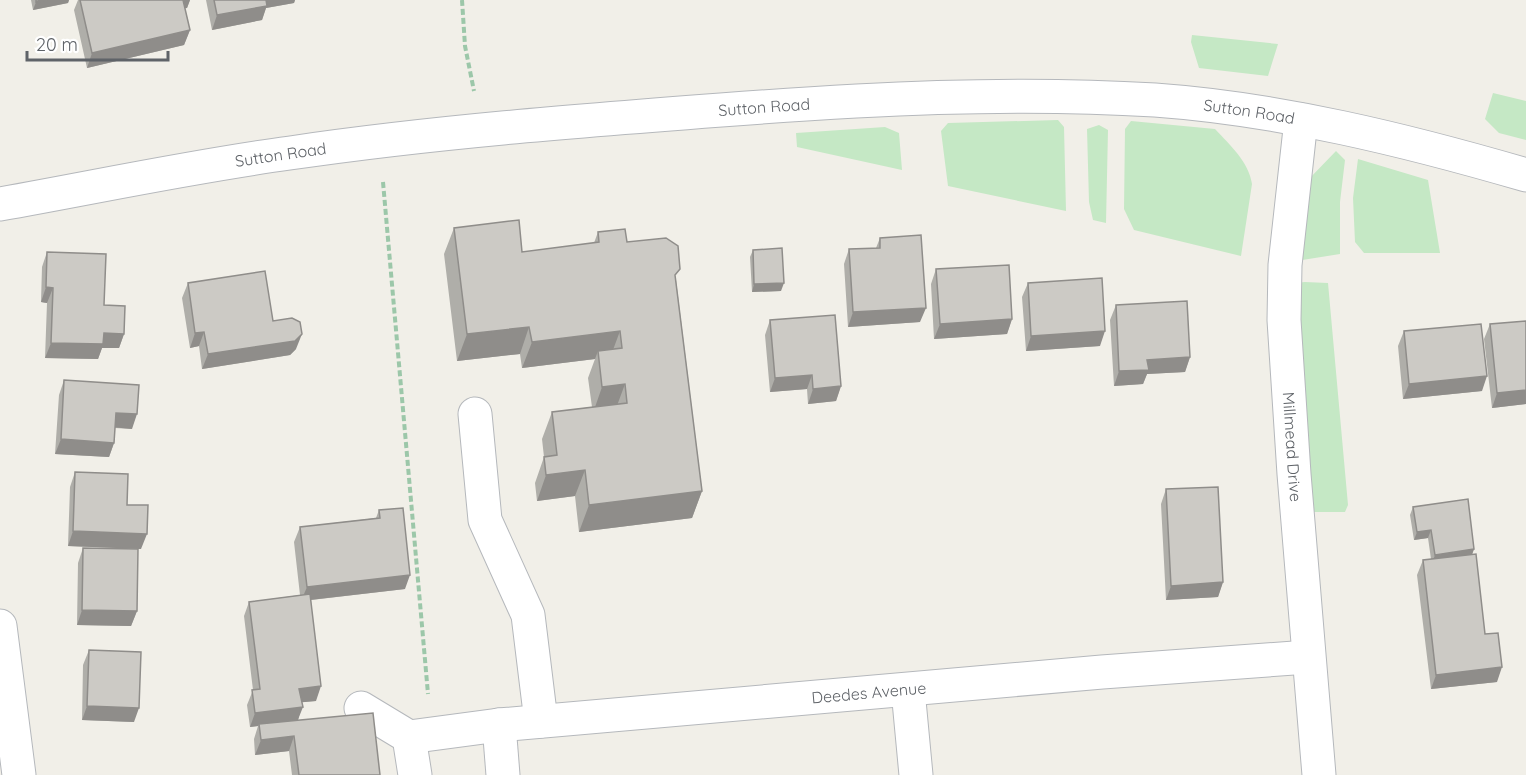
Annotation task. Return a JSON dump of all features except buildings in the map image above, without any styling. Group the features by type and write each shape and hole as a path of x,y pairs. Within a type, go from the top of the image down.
{"street":[{"name":"Sutton Road","path":"0,204 288,153 483,130 856,100 1025,96 1156,100 1301,120 1444,151 1526,175"},
{"name":"Millmead Drive","path":"1301,120 1285,265 1284,320 1308,657 1319,775"},
{"path":"475,414 485,519 528,615 541,721"},
{"path":"0,626 19,775"},
{"name":"Deedes Avenue","path":"420,736 541,721 1308,657"},
{"path":"908,690 916,775"},
{"path":"361,708 420,736 415,775"},
{"path":"499,725 503,775"}],"path":[{"path":"462,0 465,46 483,130"},
{"path":"380,142 420,736"}],"green space":[{"path":"1192,35 1278,44 1268,76 1199,68 1191,42"},
{"path":"1493,93 1526,101 1526,140 1499,133 1485,119"},
{"path":"1058,120 1064,127 1066,211 948,186 941,131 948,123"},
{"path":"1131,121 1215,129 1238,154 1247,168 1252,184 1241,256 1134,230 1124,209 1125,129"},
{"path":"1099,125 1108,130 1106,223 1093,220 1089,202 1087,129"},
{"path":"885,127 899,133 902,170 797,147 796,133"},
{"path":"1336,151 1345,160 1340,202 1340,254 1296,261 1307,181"},
{"path":"1358,159 1428,180 1440,253 1364,253 1355,242 1353,198"},
{"path":"1295,283 1328,283 1348,505 1345,512 1314,512"}]}
